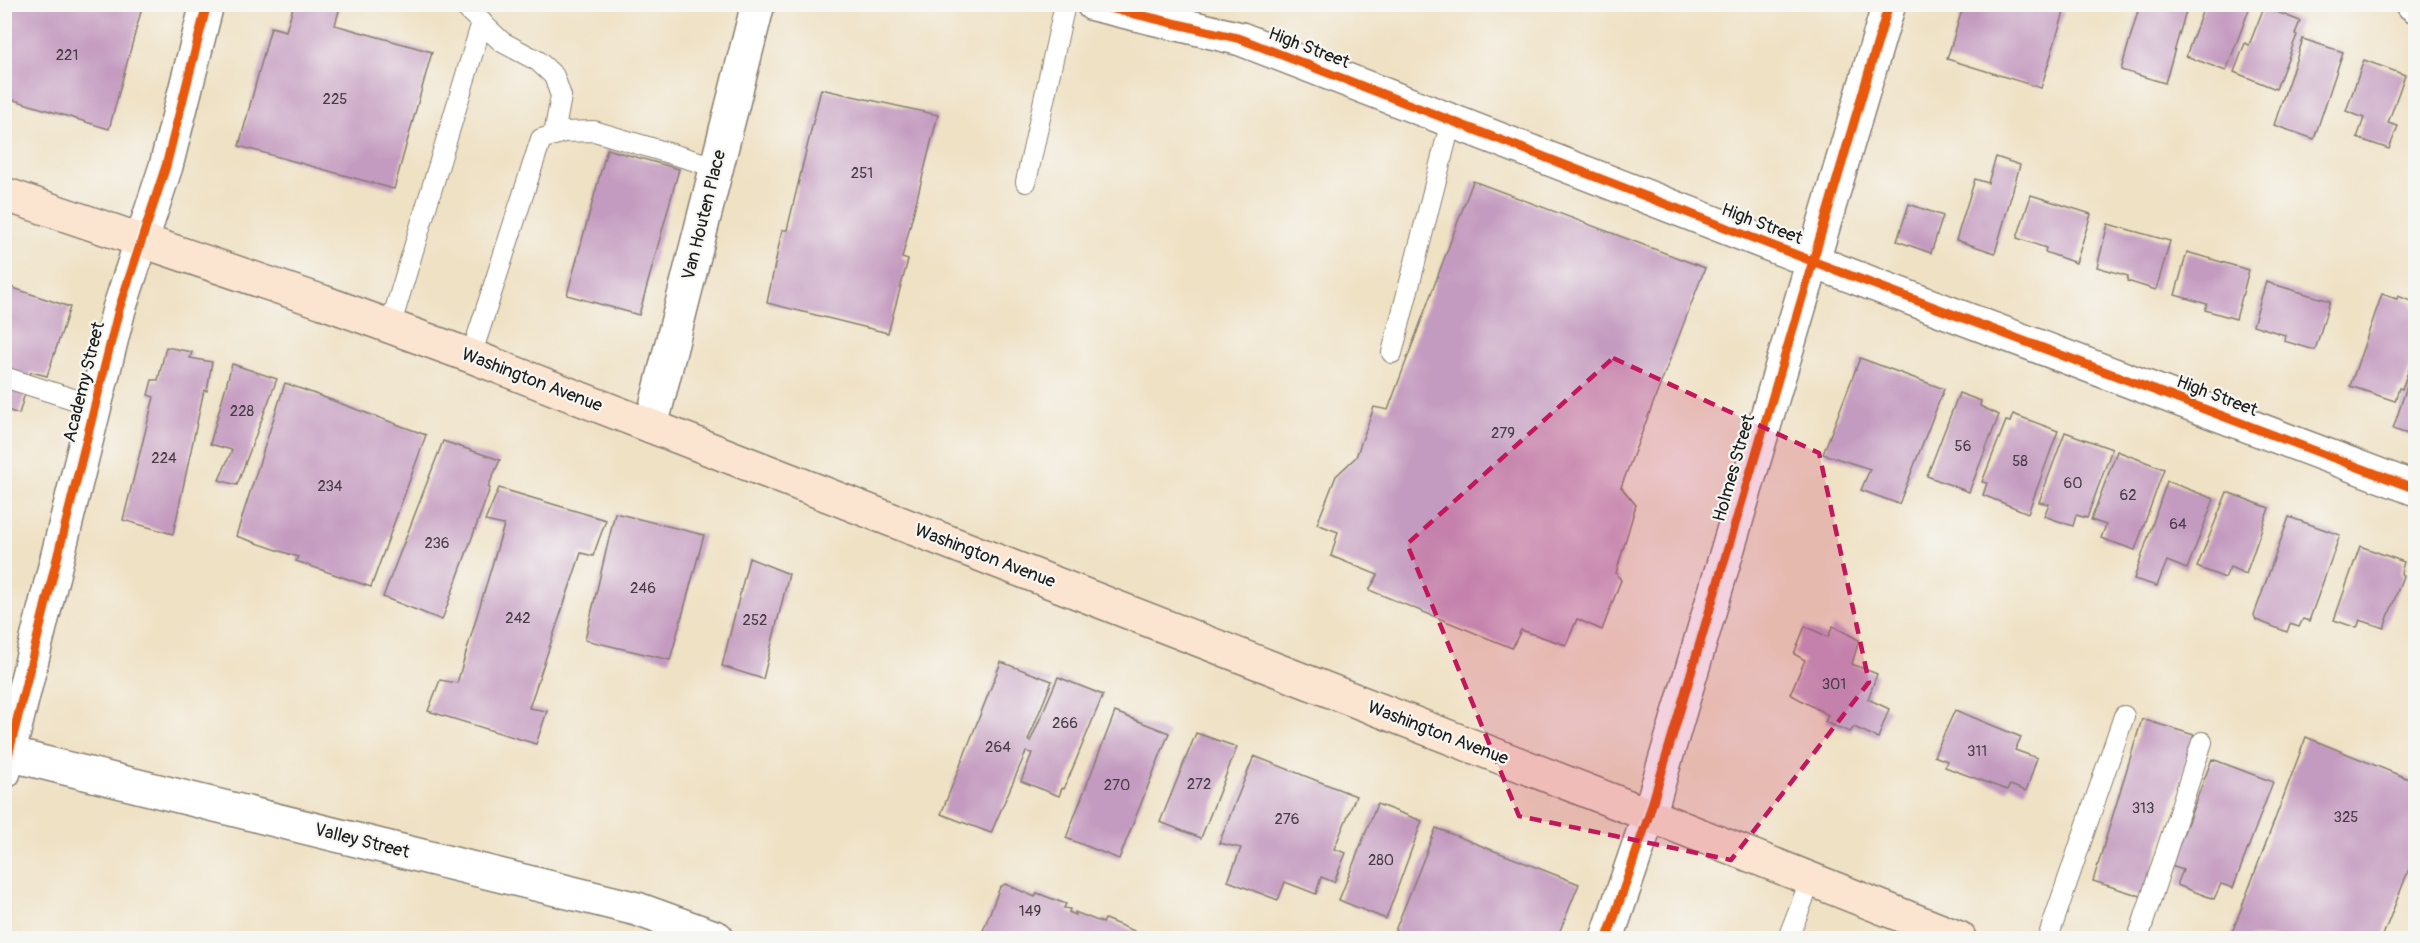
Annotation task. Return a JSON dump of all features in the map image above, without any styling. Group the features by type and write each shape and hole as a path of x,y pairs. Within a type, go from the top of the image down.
{"main road":[{"name":"Washington Avenue","path":"4,194 142,239 471,356 1649,815 1810,879 1918,931 1959,939"}],"street":[{"name":"Academy Street","path":"6,759 119,309 166,166 207,4"},
{"name":"Van Houten Place","path":"651,426 758,4"},
{"name":"High Street","path":"1093,4 1240,39 1812,261 2415,489"},
{"name":"Holmes Street","path":"1607,939 1649,815 1889,4"},
{"name":"Valley Street","path":"6,759 637,909 717,939"}],"lane":[{"path":"462,4 502,42 538,61 554,76 561,96 554,135"},
{"path":"1026,183 1065,4"},
{"path":"390,327 483,22"},
{"path":"1392,353 1451,121"},
{"path":"471,356 542,139 564,132 594,131 716,167"},
{"path":"4,377 95,406"},
{"path":"2048,939 2124,716"},
{"path":"2138,939 2202,742"},
{"path":"1788,939 1810,879"}],"highlighted area":[{"path":"1613,358 1819,453 1869,682 1731,860 1519,816 1407,544"}],"building":[{"path":"8,4 143,4 109,129 4,97 4,12"},
{"path":"294,4 341,4 335,25 432,52 394,189 239,146 271,27 286,31"},
{"path":"1964,4 2038,4 2064,12 2041,88 1947,59"},
{"path":"2140,4 2188,4 2165,83 2121,70"},
{"path":"2205,4 2251,4 2226,71 2186,56"},
{"path":"2264,7 2300,21 2295,34 2297,35 2276,89 2234,72 2245,43 2249,45"},
{"path":"2303,39 2343,52 2314,139 2274,125"},
{"path":"2364,60 2405,75 2388,123 2398,126 2389,149 2357,138 2364,118 2346,111"},
{"path":"821,89 938,115 902,258 908,260 888,333 767,303 782,230 787,230"},
{"path":"607,149 679,169 639,315 567,295"},
{"path":"1996,157 2020,165 1995,253 1956,240 1975,179 1988,183"},
{"path":"1473,181 1705,268 1621,487 1636,505 1616,573 1621,580 1602,630 1577,619 1566,645 1521,630 1512,648 1369,590 1378,575 1331,556 1338,532 1317,524 1336,476 1356,457 1374,407 1388,410"},
{"path":"2031,195 2091,214 2076,263 2045,252 2046,248 2017,238"},
{"path":"1909,204 1943,216 1931,253 1897,241"},
{"path":"2108,224 2170,241 2156,290 2127,281 2128,276 2097,267"},
{"path":"2187,252 2249,270 2236,319 2205,310 2207,304 2175,295"},
{"path":"2266,282 2330,301 2315,350 2284,341 2285,335 2253,325"},
{"path":"4,285 70,307 47,376 31,372 19,414 4,409"},
{"path":"2382,294 2397,299 2398,296 2413,302 2412,306 2416,307 2416,350 2402,389 2399,388 2395,401 2350,386"},
{"path":"166,347 192,352 190,358 212,362 173,534 123,520 154,397 148,395 152,380 158,380"},
{"path":"1860,358 1944,389 1899,504 1861,490 1870,469 1823,454"},
{"path":"232,364 277,379 237,485 219,480 232,450 210,444"},
{"path":"2412,371 2416,372 2416,437 2393,429"},
{"path":"285,383 426,435 371,587 296,561 298,557 236,536"},
{"path":"1959,393 1981,401 1980,406 1999,415 1969,492 1927,476"},
{"path":"2013,414 2058,431 2028,513 1983,495 1987,483 1982,482 2006,421 2010,422"},
{"path":"2065,432 2112,449 2087,518 2076,515 2073,526 2044,516 2049,504 2039,502"},
{"path":"443,441 500,460 488,487 490,488 442,620 383,597"},
{"path":"2117,451 2164,469 2135,550 2101,538 2106,525 2091,520"},
{"path":"2167,481 2214,499 2187,569 2167,561 2157,586 2134,579"},
{"path":"499,488 606,520 593,556 581,553 529,708 547,711 536,744 428,711 440,680 457,683 504,525 485,521"},
{"path":"2227,492 2269,508 2246,574 2230,567 2225,578 2197,567"},
{"path":"615,513 704,535 670,660 585,640"},
{"path":"2289,517 2340,535 2309,621 2303,619 2299,627 2290,624 2287,632 2256,620 2254,615"},
{"path":"2360,546 2404,562 2401,573 2403,576 2384,628 2360,620 2357,628 2334,620"},
{"path":"749,558 789,574 763,679 722,666"},
{"path":"1805,626 1828,637 1833,626 1859,640 1852,664 1877,674 1868,699 1889,709 1878,738 1854,727 1850,732 1825,722 1828,715 1790,694 1805,660 1794,654"},
{"path":"1001,662 1052,681 1028,740 1030,742 1058,677 1103,695 1059,796 1021,781 1032,753 1026,752 991,833 941,814"},
{"path":"1955,710 2021,737 2015,750 2037,758 2026,791 2010,785 2007,790 1945,767 1947,761 1934,756"},
{"path":"1115,712 1169,733 1119,859 1066,838"},
{"path":"2142,719 2194,735 2144,897 2093,881"},
{"path":"1196,733 1237,747 1201,838 1160,822"},
{"path":"2306,737 2416,782 2416,851 2382,938 2230,938"},
{"path":"1254,756 1356,796 1334,849 1346,853 1334,882 1321,877 1316,894 1285,882 1278,900 1228,881 1241,848 1219,843"},
{"path":"2212,759 2273,782 2233,888 2221,884 2214,899 2177,885 2183,870 2171,866"},
{"path":"1377,804 1422,821 1386,919 1339,900"},
{"path":"1436,828 1579,884 1557,938 1407,938 1394,933"},
{"path":"1005,884 1035,897 1037,893 1066,904 1064,908 1070,909 1069,912 1075,915 1075,912 1103,923 1105,919 1134,931 1133,935 1138,937 980,938 1000,887"}],"cycle path":[{"path":"4,772 119,309 166,166 207,4"},
{"path":"1093,4 1241,39 1812,261 2416,489"},
{"path":"1607,938 1649,815 1889,4"}]}
